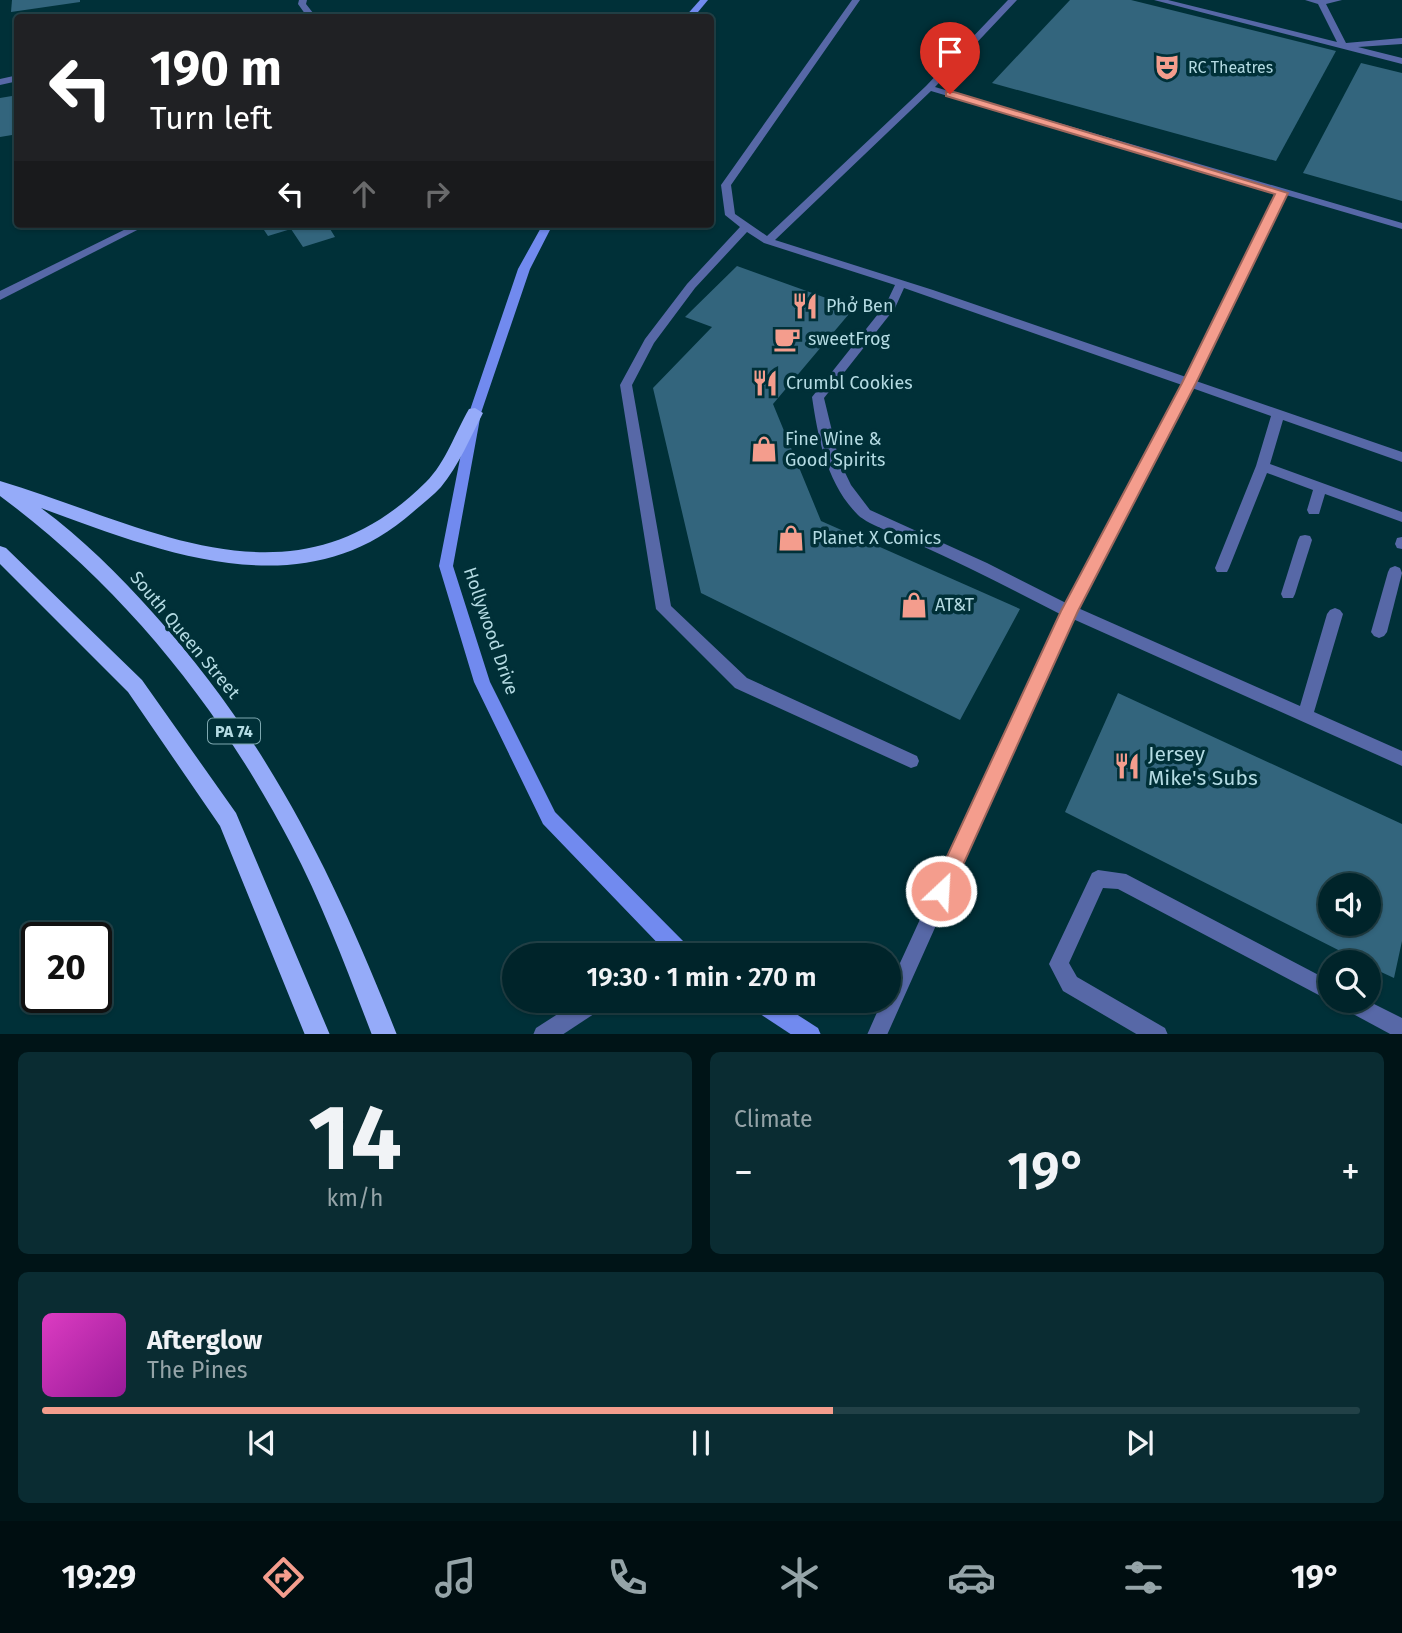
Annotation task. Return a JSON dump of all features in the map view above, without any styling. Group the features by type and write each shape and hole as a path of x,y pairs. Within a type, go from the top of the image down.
{"main road":[{"path":"692,14 704,0"},
{"name":"Hollywood Drive","path":"546,228 524,269 475,413 446,566 482,682 549,818 668,943"},
{"path":"0,487 162,544 205,554 273,562 301,559 349,546 389,524 410,508 434,484 475,413"},
{"name":"South Queen Street","path":"0,487 80,550 143,615 216,704 285,812 346,935 385,1034"},
{"path":"0,553 135,686 228,820 318,1034"},
{"path":"777,1013 811,1034"}],"street":[{"path":"856,0 726,185 730,215 768,241 901,283 1402,457"},
{"path":"768,241 929,88 1013,0"},
{"path":"1158,0 1402,61"},
{"path":"1309,0 1338,0"},
{"path":"1321,2 1343,46"},
{"path":"1343,46 1402,41"},
{"path":"929,88 1402,226"},
{"path":"877,1034 1069,611 1189,383 1282,193"},
{"path":"747,226 691,286 649,342 626,385 664,609 741,682 911,761"},
{"path":"0,296 136,228"},
{"path":"901,283 891,305 818,397 828,454 852,500 865,514 982,567 1069,611 1402,759"},
{"path":"1222,568 1263,467 1278,414"},
{"path":"1263,467 1402,517"},
{"path":"1314,510 1320,488"},
{"path":"1287,594 1305,540"},
{"path":"1379,632 1395,572"},
{"path":"1305,716 1335,614"},
{"path":"1158,1034 1070,984 1059,964 1098,879 1119,880 1318,985"},
{"path":"543,1034 577,1013"},
{"path":"1372,1013 1402,1029"}],"building":[{"path":"12,0 80,0 80,2 11,12"},
{"name":"RC Theatres","path":"1070,0 1131,0 1336,51 1276,161 992,83"},
{"path":"1361,63 1402,73 1402,201 1303,173"},
{"path":"14,96 14,135 0,137 0,98"},
{"path":"263,228 329,228 335,237 303,247 291,229 268,236"},
{"path":"737,266 854,308 773,404 821,521 1020,609 960,720 701,593 653,388 712,327 685,317"},
{"path":"1118,693 1402,824 1402,941 1394,978 1381,972 1381,950 1338,950 1065,812"}],"place":[{"name":"RC Theatres","path":"1167,67"},
{"name":"Phở Ben","path":"805,306"},
{"name":"sweetFrog","path":"787,339"},
{"name":"Crumbl Cookies","path":"765,383"},
{"name":"Fine Wine & Good Spirits","path":"764,449"},
{"name":"Planet X Comics","path":"791,538"},
{"name":"AT&T","path":"914,605"},
{"name":"Jersey Mike's Subs","path":"1127,766"}],"route":[{"path":"941,891 1069,611 1189,383 1282,193 950,94"}]}
